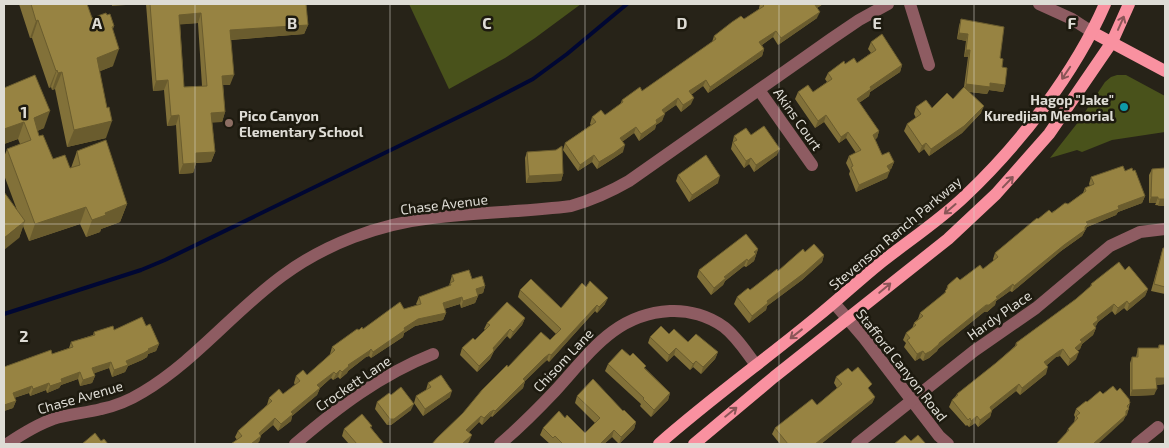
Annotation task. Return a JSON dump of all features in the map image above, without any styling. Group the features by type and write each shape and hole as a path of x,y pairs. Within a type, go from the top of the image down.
{"main road":[{"name":"Stevenson Ranch Parkway","path":"659,444 834,303 879,264 926,230 965,196 986,175 1037,115 1092,32 1105,4"},
{"path":"694,444 948,239 1013,177 1049,134 1112,42 1129,4"},
{"path":"1092,32 1165,71"}],"street":[{"name":"Chase Avenue","path":"7,444 36,426 55,418 102,409 121,403 156,384 226,325 267,287 305,261 332,247 383,227 409,221 551,209 592,200 610,192 629,181 859,20 888,4"},
{"path":"910,4 929,65"},
{"path":"1039,4 1072,19 1092,32"},
{"name":"Akins Court","path":"759,90 812,165"},
{"name":"Hardy Place","path":"857,444 968,356 1036,308 1110,246 1140,232 1165,228"},
{"name":"Stafford Canyon Road","path":"834,303 939,436 948,444"},
{"name":"Chisom Lane","path":"500,444 538,409 593,347 620,326 644,315 678,310 715,321 726,329 742,346 756,365"},
{"name":"Crockett Lane","path":"295,444 340,407 383,378 400,368 432,354"},
{"path":"1137,444 1158,426"}],"green space":[{"path":"409,4 581,4 505,58 449,89"},
{"path":"1117,75 1126,75 1165,96 1165,132 1112,140 1082,152 1077,150 1050,158 1079,121 1105,82"}],"building":[{"path":"31,4 87,4 92,18 106,13 107,15 110,14 119,49 97,58 107,108 109,107 112,121 74,130 62,72 58,73 56,71"},
{"path":"150,4 306,4 308,25 230,30 234,75 222,76 225,112 211,113 215,152 196,153 196,163 183,164 179,115 171,116 168,80 156,81","holes":["201,13 207,86 184,87 179,15"]},
{"path":"762,4 816,4 820,12 781,38 776,31 759,42 764,49 710,87 706,80 689,91 694,98 683,105 678,98 662,110 665,114 656,120 657,123 641,134 636,127 620,138 625,145 614,153 599,162 594,155 580,165 565,143 596,122 592,117 601,110 605,115 640,87 642,91 716,39 714,36 732,22 741,16 744,19 764,6"},
{"path":"961,19 1004,27 1000,58 1003,59 1002,67 1007,68 1005,85 990,83 990,87 966,84 970,50 966,50 968,34 959,33"},
{"path":"882,34 902,65 870,87 871,89 857,99 879,131 873,135 882,155 889,152 894,162 887,166 890,171 859,185 851,167 853,166 849,156 861,150 848,132 841,137 826,115 818,121 798,92 808,85 813,92 832,79 828,73 844,61 845,64 854,58 857,63 876,50 871,42"},
{"path":"35,75 50,111 34,118 39,136 43,135 53,159 65,155 70,168 80,165 77,151 106,140 127,204 92,220 86,207 35,224 7,149 31,140 24,122 4,129 4,88"},
{"path":"964,87 984,106 964,126 931,149 926,143 922,146 907,124 921,114 916,107 926,100 932,108 947,93 953,99"},
{"path":"764,126 780,149 756,165 751,158 746,161 733,142 737,140 734,136 746,128 751,135"},
{"path":"562,146 563,174 529,176 527,152 556,150"},
{"path":"706,155 720,176 692,195 678,175"},
{"path":"1123,166 1125,171 1132,168 1133,171 1135,170 1145,196 1118,206 1119,209 1086,222 1088,224 1085,230 1014,286 1013,284 996,297 998,298 989,305 986,305 931,351 925,354 923,351 917,354 907,340 910,338 906,333 923,316 920,313 946,292 948,285 957,277 960,280 980,265 983,269 998,257 995,253 1037,218 1049,210 1052,213 1086,191 1085,188 1094,184 1091,177"},
{"path":"1165,168 1165,199 1151,197 1152,169"},
{"path":"4,192 25,221 4,238"},
{"path":"746,234 758,249 754,252 756,254 724,277 726,278 714,288 699,270"},
{"path":"814,244 824,255 767,301 768,303 752,316 737,297 748,288 750,290 777,269 778,271 803,249 805,252"},
{"path":"1163,248 1165,248 1165,287 1154,284"},
{"path":"1119,262 1125,270 1129,266 1148,289 1129,304 1127,301 1118,308 1114,304 1097,317 1098,320 1093,324 1096,328 1080,340 1082,342 1075,348 1079,352 1070,359 1063,349 1059,351 1044,362 1048,367 1022,388 1019,384 990,407 992,411 980,420 977,416 971,421 970,418 968,420 952,400 957,394 1017,345 1016,343 1076,299 1091,284"},
{"path":"469,270 472,279 482,276 485,286 476,289 478,296 463,301 462,297 443,303 446,313 418,319 373,352 371,349 348,365 342,372 340,370 336,374 334,372 317,385 320,388 291,412 293,414 281,424 275,418 259,433 261,436 251,444 231,444 242,436 238,431 272,401 269,398 279,389 283,394 300,381 296,376 303,370 307,375 335,350 332,347 357,329 359,330 362,327 363,329 400,302 404,309 421,304 419,297 451,285 450,283 454,281 452,275"},
{"path":"531,279 561,308 582,283 586,287 590,281 608,298 599,307 597,305 551,355 549,354 544,358 523,379 525,381 495,411 490,412 484,418 481,416 466,430 472,435 462,444 432,444 463,413 482,390 507,365 508,367 541,332 550,340 561,329 520,290"},
{"path":"507,302 525,318 513,332 510,329 493,348 493,352 479,366 462,348 473,338 475,340 490,325 487,323"},
{"path":"142,317 146,326 150,324 159,344 126,361 128,365 114,370 111,362 92,368 95,376 83,380 80,372 61,379 62,382 50,386 49,383 33,389 32,386 13,393 16,401 4,405 4,367 51,350 52,354 73,347 71,342 95,335 94,332 113,326 114,330"},
{"path":"661,326 669,334 674,329 688,342 696,334 718,352 703,367 696,361 693,364 676,348 669,355 650,337"},
{"path":"1159,345 1165,345 1165,378 1156,378 1157,389 1132,390 1132,357 1138,357 1138,348 1159,348"},
{"path":"622,349 630,356 633,353 646,366 644,368 670,393 654,410 608,364"},
{"path":"858,367 872,384 868,388 875,397 815,444 788,444 775,428 812,399 817,405 842,384 836,377 848,368 852,372"},
{"path":"441,375 452,391 425,409 416,396 431,387 428,383"},
{"path":"593,379 636,422 621,437 614,430 600,444 563,444 555,436 553,438 543,428 559,411 565,418 567,415 585,433 600,418 577,396"},
{"path":"1113,386 1117,391 1120,388 1129,399 1130,403 1127,406 1129,409 1126,411 1126,415 1093,444 1056,444 1078,418 1076,416 1080,413 1076,409 1100,391 1103,394"},
{"path":"401,387 414,404 394,419 390,419 377,402"},
{"path":"362,414 384,444 357,444 344,429"},
{"path":"95,433 101,441 104,439 108,444 82,444"},
{"path":"905,435 911,441 918,435 926,444 894,444"}],"waterway":[{"path":"4,314 141,270 165,260 479,107 533,79 567,54 627,4"}],"place":[{"name":"Hagop \"Jake\" Kuredjian Memorial","path":"1124,107"},
{"name":"Pico Canyon Elementary School","path":"229,123"}]}
